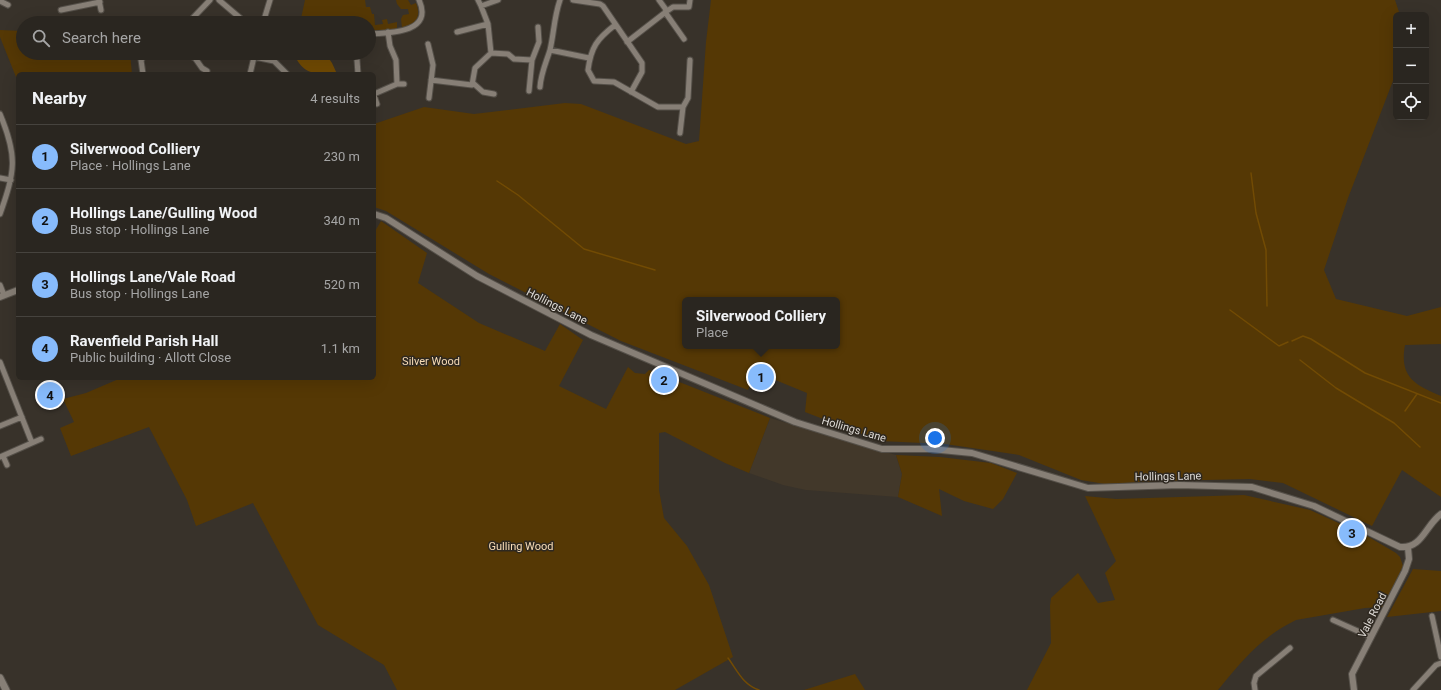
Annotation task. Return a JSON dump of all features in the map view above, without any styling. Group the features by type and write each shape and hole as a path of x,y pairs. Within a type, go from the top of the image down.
{"main road":[{"path":"0,678 6,690"}],"street":[{"path":"195,16 210,0"},
{"path":"219,0 238,16"},
{"path":"265,16 270,0"},
{"path":"376,33 412,28 417,24 423,14 419,0"},
{"path":"478,0 488,24 491,53"},
{"path":"481,6 498,0"},
{"path":"540,87 544,64 550,50 554,16 560,0"},
{"path":"573,0 600,4 643,67 631,92"},
{"path":"659,0 684,39"},
{"path":"627,42 673,8 689,7 690,0"},
{"path":"62,10 99,1 101,10"},
{"path":"0,2 8,5"},
{"path":"457,32 488,24"},
{"path":"615,25 600,37 589,58 588,73 594,81 614,82 658,107 683,108"},
{"path":"529,90 532,60 539,42 538,27"},
{"path":"388,32 390,46 396,60 397,84"},
{"path":"428,44 433,65 429,98"},
{"path":"550,50 589,58"},
{"path":"473,83 475,68 491,53 508,54 514,59 532,60"},
{"path":"141,60 143,72"},
{"path":"197,60 205,70 202,72"},
{"path":"251,72 254,60"},
{"path":"274,60 285,72"},
{"path":"356,60 358,72"},
{"path":"680,133 683,108 688,98 690,60"},
{"path":"430,80 469,86 473,83"},
{"path":"473,83 482,92 494,94"},
{"path":"376,93 397,84 404,84"},
{"path":"0,114 13,153 14,164 11,180 0,214"},
{"path":"0,178 11,180"},
{"name":"Hollings Lane","path":"376,215 386,218 477,276 591,335 795,422 882,450 932,449 972,453 1088,488 1179,485 1252,487 1314,506 1400,547 1408,548"},
{"path":"0,285 2,296 16,291"},
{"path":"0,362 32,443"},
{"path":"0,426 22,417"},
{"path":"7,465 2,456 41,439"},
{"path":"1408,548 1417,544 1431,523 1441,514"},
{"name":"Vale Road","path":"1354,690 1352,674 1407,566 1409,559 1408,548"},
{"path":"1432,616 1441,657"},
{"path":"1333,620 1371,638"},
{"path":"1255,690 1254,683 1256,676 1290,648"},
{"path":"1413,690 1436,665 1441,663"}],"shaded area":[{"path":"297,60 330,60 336,72 312,72 307,70"},
{"path":"770,418 896,455 902,474 898,497 806,490 783,485 749,473"}],"green space":[{"path":"305,0 365,0 366,7 370,7 374,16 302,16"},
{"path":"396,0 408,0 411,5 416,3 418,16 412,28 402,28 401,19 403,15 409,14 408,9 401,9"},
{"path":"711,0 1395,0 1399,12 1393,12 1393,81 1348,198 1324,270 1336,299 1407,316 1441,307 1441,344 1405,345 1404,365 1411,378 1424,388 1441,396 1441,497 1402,470 1372,526 1283,483 1250,479 1105,484 1081,480 1019,455 945,444 880,441 805,412 807,393 756,372 748,390 621,341 489,274 386,211 376,208 376,123 424,107 474,114 565,103 581,104 686,144 699,141 706,42"},
{"path":"387,19 388,24 397,22 397,30 376,33 376,25 383,24 382,20"},
{"path":"0,30 16,31 16,60 131,60 132,72 16,72 16,77 0,37"},
{"name":"Gulling Wood","path":"381,221 427,253 418,283 479,323 545,351 560,324 583,340 559,386 606,409 628,367 635,373 645,374 649,370 770,418 749,473 725,463 665,432 659,433 659,490 664,518 687,546 709,585 733,657 675,690 397,690 384,665 318,625 253,503 196,526 187,500 149,427 71,456 60,428 74,422 63,399 86,393 116,380 376,380 376,230"},
{"path":"896,455 940,457 991,463 1017,473 1003,499 993,509 964,501 939,489 942,516 898,497 902,474"},
{"path":"1244,495 1310,510 1367,536 1396,553 1400,557 1403,566 1383,607 1365,608 1296,620 1272,634 1253,650 1218,690 1027,690 1051,643 1051,598 1078,573 1098,603 1115,600 1105,573 1116,561 1085,496 1116,499"},
{"path":"1413,569 1441,571 1441,611 1387,617"},
{"path":"855,674 865,690 804,690"}],"waterway":[{"path":"1251,173 1256,213 1266,250 1267,306"},
{"path":"497,181 518,195 584,249 655,270"},
{"path":"1230,310 1279,346 1288,342"},
{"path":"1292,341 1303,336 1311,339 1365,373 1441,403"},
{"path":"1300,360 1336,388 1394,423 1420,447"},
{"path":"1405,411 1417,394"},
{"path":"728,658 745,681 753,688 759,690"}],"place":[{"name":"Silverwood Colliery","path":"761,377"},
{"name":"Hollings Lane/Gulling Wood","path":"664,380"},
{"name":"Ravenfield Parish Hall","path":"50,395"},
{"name":"Hollings Lane/Vale Road","path":"1352,533"}],"park label":[{"name":"Silver Wood","path":"431,361"}]}
